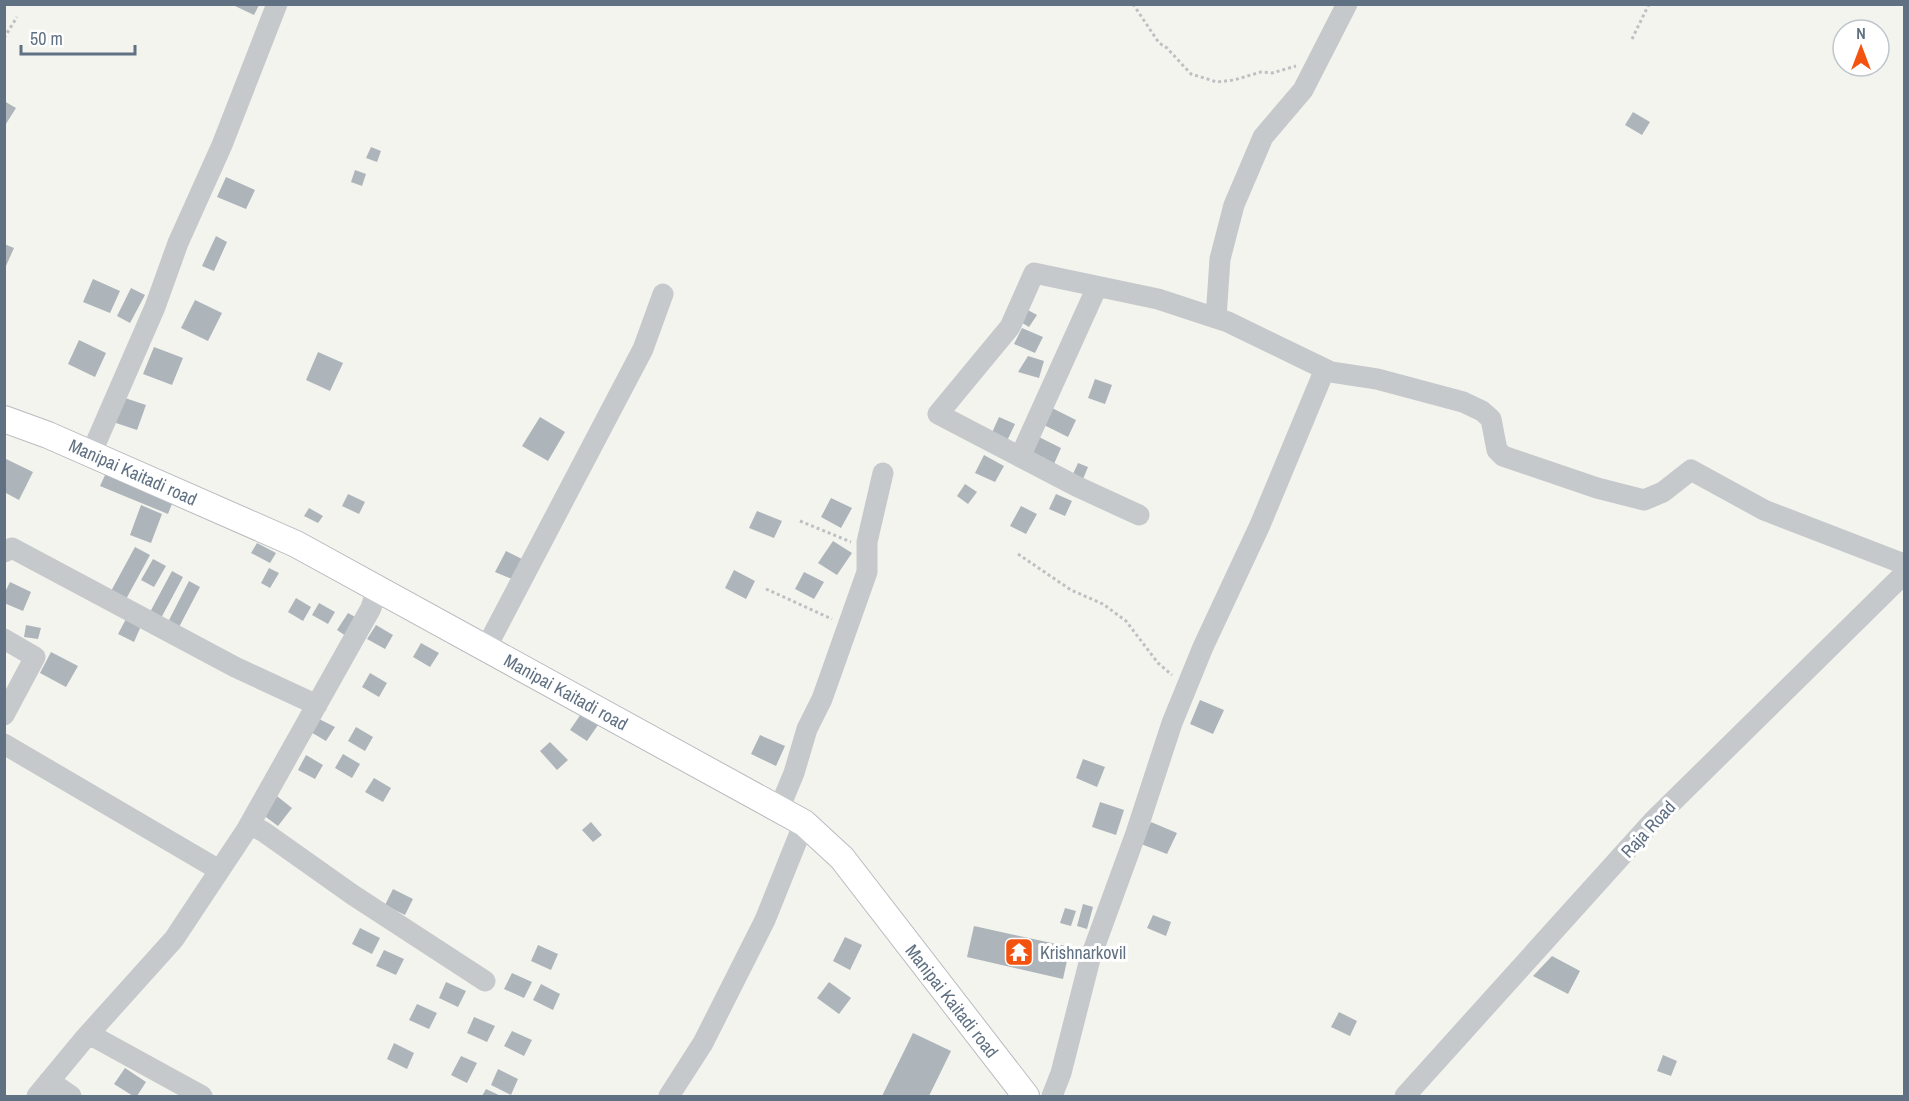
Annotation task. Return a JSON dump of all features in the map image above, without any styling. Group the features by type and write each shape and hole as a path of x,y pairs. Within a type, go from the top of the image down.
{"main road":[{"name":"Manipai Kaitadi road","path":"4,419 91,454 296,544 804,823 842,858 1026,1096"}],"street":[{"path":"91,454 155,307 178,243 222,145 277,4"},
{"path":"1216,318 1220,259 1234,205 1263,137 1303,90 1347,4"},
{"path":"1139,515 1076,486 938,414 1010,327 1034,273 1158,299 1228,322 1331,372 1377,379 1463,402 1482,411 1491,419 1497,450 1503,456 1597,488 1644,500 1663,492 1691,470 1764,510 1905,564"},
{"path":"1020,457 1097,287"},
{"path":"486,648 643,349 663,294"},
{"path":"1052,1096 1061,1073 1090,959 1137,833 1172,723 1203,647 1260,525 1325,369"},
{"path":"779,809 794,773 807,729 822,699 867,572 867,548 883,473"},
{"path":"4,552 12,548 235,667 317,705"},
{"name":"Raja Road","path":"1405,1096 1653,821 1905,574"},
{"path":"71,1096 43,1089 174,939 250,824 371,609 377,588"},
{"path":"4,639 35,657 4,715"},
{"path":"4,744 219,870"},
{"path":"669,1096 704,1043 765,920 804,823"},
{"path":"250,824 353,895 485,981"},
{"path":"89,1034 202,1096"}],"path":[{"path":"1133,4 1159,44 1167,48 1191,74 1217,82 1234,80 1261,72 1272,73 1295,66 1315,64"},
{"path":"1632,39 1650,4"},
{"path":"4,38 17,17"},
{"path":"800,521 867,548"},
{"path":"1018,554 1071,590 1103,604 1126,621 1158,663 1175,678 1183,695"},
{"path":"766,589 848,626"}],"building":[{"path":"236,5 259,5 254,15"},
{"path":"4,101 16,108 4,127"},
{"path":"1633,112 1650,122 1642,135 1625,125"},
{"path":"371,147 381,151 377,162 366,158"},
{"path":"355,170 366,174 362,186 351,182"},
{"path":"226,177 255,190 246,209 217,197"},
{"path":"216,236 227,242 214,271 202,266"},
{"path":"4,244 14,248 6,266 4,265"},
{"path":"93,279 120,291 110,313 83,302"},
{"path":"131,288 145,295 130,323 117,316"},
{"path":"195,300 222,313 208,341 181,328"},
{"path":"1026,309 1037,315 1029,327 1019,321"},
{"path":"1022,328 1043,337 1035,353 1014,344"},
{"path":"79,340 106,353 95,377 68,364"},
{"path":"154,347 183,358 172,385 143,374"},
{"path":"318,352 343,363 330,391 306,380"},
{"path":"1028,356 1044,361 1039,378 1018,372"},
{"path":"1095,379 1112,385 1105,404 1088,398"},
{"path":"119,396 146,405 137,430 110,421"},
{"path":"1052,408 1076,420 1068,437 1044,425"},
{"path":"540,417 565,432 548,461 522,446"},
{"path":"999,417 1015,424 1006,443 991,435"},
{"path":"1037,436 1061,448 1054,464 1029,452"},
{"path":"984,455 1004,466 995,482 975,473"},
{"path":"4,458 33,472 19,500 4,492"},
{"path":"1078,463 1088,467 1083,479 1073,474"},
{"path":"106,473 173,501 168,514 100,486"},
{"path":"965,484 977,492 968,504 957,496"},
{"path":"348,494 365,502 359,514 342,506"},
{"path":"1056,494 1072,501 1065,516 1049,509"},
{"path":"831,498 852,508 841,528 821,517"},
{"path":"141,505 162,514 151,543 130,535"},
{"path":"1021,506 1037,514 1026,534 1010,526"},
{"path":"309,508 323,516 318,523 304,516"},
{"path":"757,511 782,521 774,538 749,528"},
{"path":"833,541 852,553 837,575 818,563"},
{"path":"257,543 276,553 270,563 251,553"},
{"path":"135,547 150,555 125,601 110,593"},
{"path":"506,551 522,559 512,579 495,572"},
{"path":"153,559 166,566 154,587 141,580"},
{"path":"269,568 279,573 270,588 261,583"},
{"path":"734,570 755,581 746,599 725,588"},
{"path":"172,571 183,577 160,620 149,614"},
{"path":"804,572 824,582 814,599 795,589"},
{"path":"189,581 200,587 178,629 167,624"},
{"path":"10,582 31,592 23,611 4,603 4,594"},
{"path":"296,598 311,607 303,621 288,612"},
{"path":"319,603 335,612 328,624 312,615"},
{"path":"348,613 357,618 346,636 337,630"},
{"path":"126,619 141,626 134,642 118,634"},
{"path":"26,625 41,628 38,639 24,637"},
{"path":"376,625 393,635 385,649 367,639"},
{"path":"421,643 439,653 430,667 413,657"},
{"path":"51,652 78,666 66,687 40,673"},
{"path":"370,673 387,683 379,697 362,687"},
{"path":"1200,700 1224,710 1213,734 1190,724"},
{"path":"581,714 598,725 587,741 570,730"},
{"path":"317,718 335,727 326,741 309,731"},
{"path":"356,727 373,737 365,751 348,741"},
{"path":"760,735 785,746 776,766 751,754"},
{"path":"550,742 568,760 557,770 540,751"},
{"path":"343,754 360,764 352,778 335,768"},
{"path":"306,755 323,765 315,779 298,770"},
{"path":"1083,759 1105,767 1097,787 1076,778"},
{"path":"374,778 391,788 383,802 365,792"},
{"path":"273,793 292,808 278,826 259,812"},
{"path":"1100,802 1124,810 1116,835 1092,827"},
{"path":"591,822 602,835 593,842 582,830"},
{"path":"1151,822 1177,833 1167,854 1141,844"},
{"path":"393,889 413,899 405,915 385,905"},
{"path":"1083,904 1093,907 1087,929 1077,926"},
{"path":"1065,908 1076,911 1071,926 1060,923"},
{"path":"1153,915 1171,922 1166,936 1147,928"},
{"name":"Krishnarkovil","path":"974,926 1070,947 1063,979 967,957"},
{"path":"360,928 380,938 372,954 352,944"},
{"path":"845,937 862,945 850,970 833,961"},
{"path":"538,945 558,954 551,970 531,961"},
{"path":"384,950 404,959 396,975 376,966"},
{"path":"1552,956 1580,971 1568,994 1533,976"},
{"path":"512,973 532,982 524,998 504,989"},
{"path":"446,982 466,991 458,1007 439,998"},
{"path":"829,982 851,998 839,1014 817,998"},
{"path":"541,984 560,994 553,1010 533,1000"},
{"path":"417,1004 437,1013 429,1029 409,1020"},
{"path":"1339,1012 1357,1021 1350,1036 1331,1027"},
{"path":"474,1017 495,1026 487,1042 467,1033"},
{"path":"512,1031 532,1040 524,1056 504,1046"},
{"path":"913,1033 951,1051 929,1096 882,1096"},
{"path":"394,1043 414,1053 407,1069 387,1059"},
{"path":"1663,1055 1677,1061 1671,1076 1657,1071"},
{"path":"461,1056 477,1063 467,1083 451,1075"},
{"path":"125,1068 146,1082 137,1096 133,1096 114,1084"},
{"path":"498,1069 518,1079 511,1095 491,1085"},
{"path":"486,1089 501,1096 482,1096"}],"place":[{"name":"Krishnarkovil","path":"1019,952"}]}
